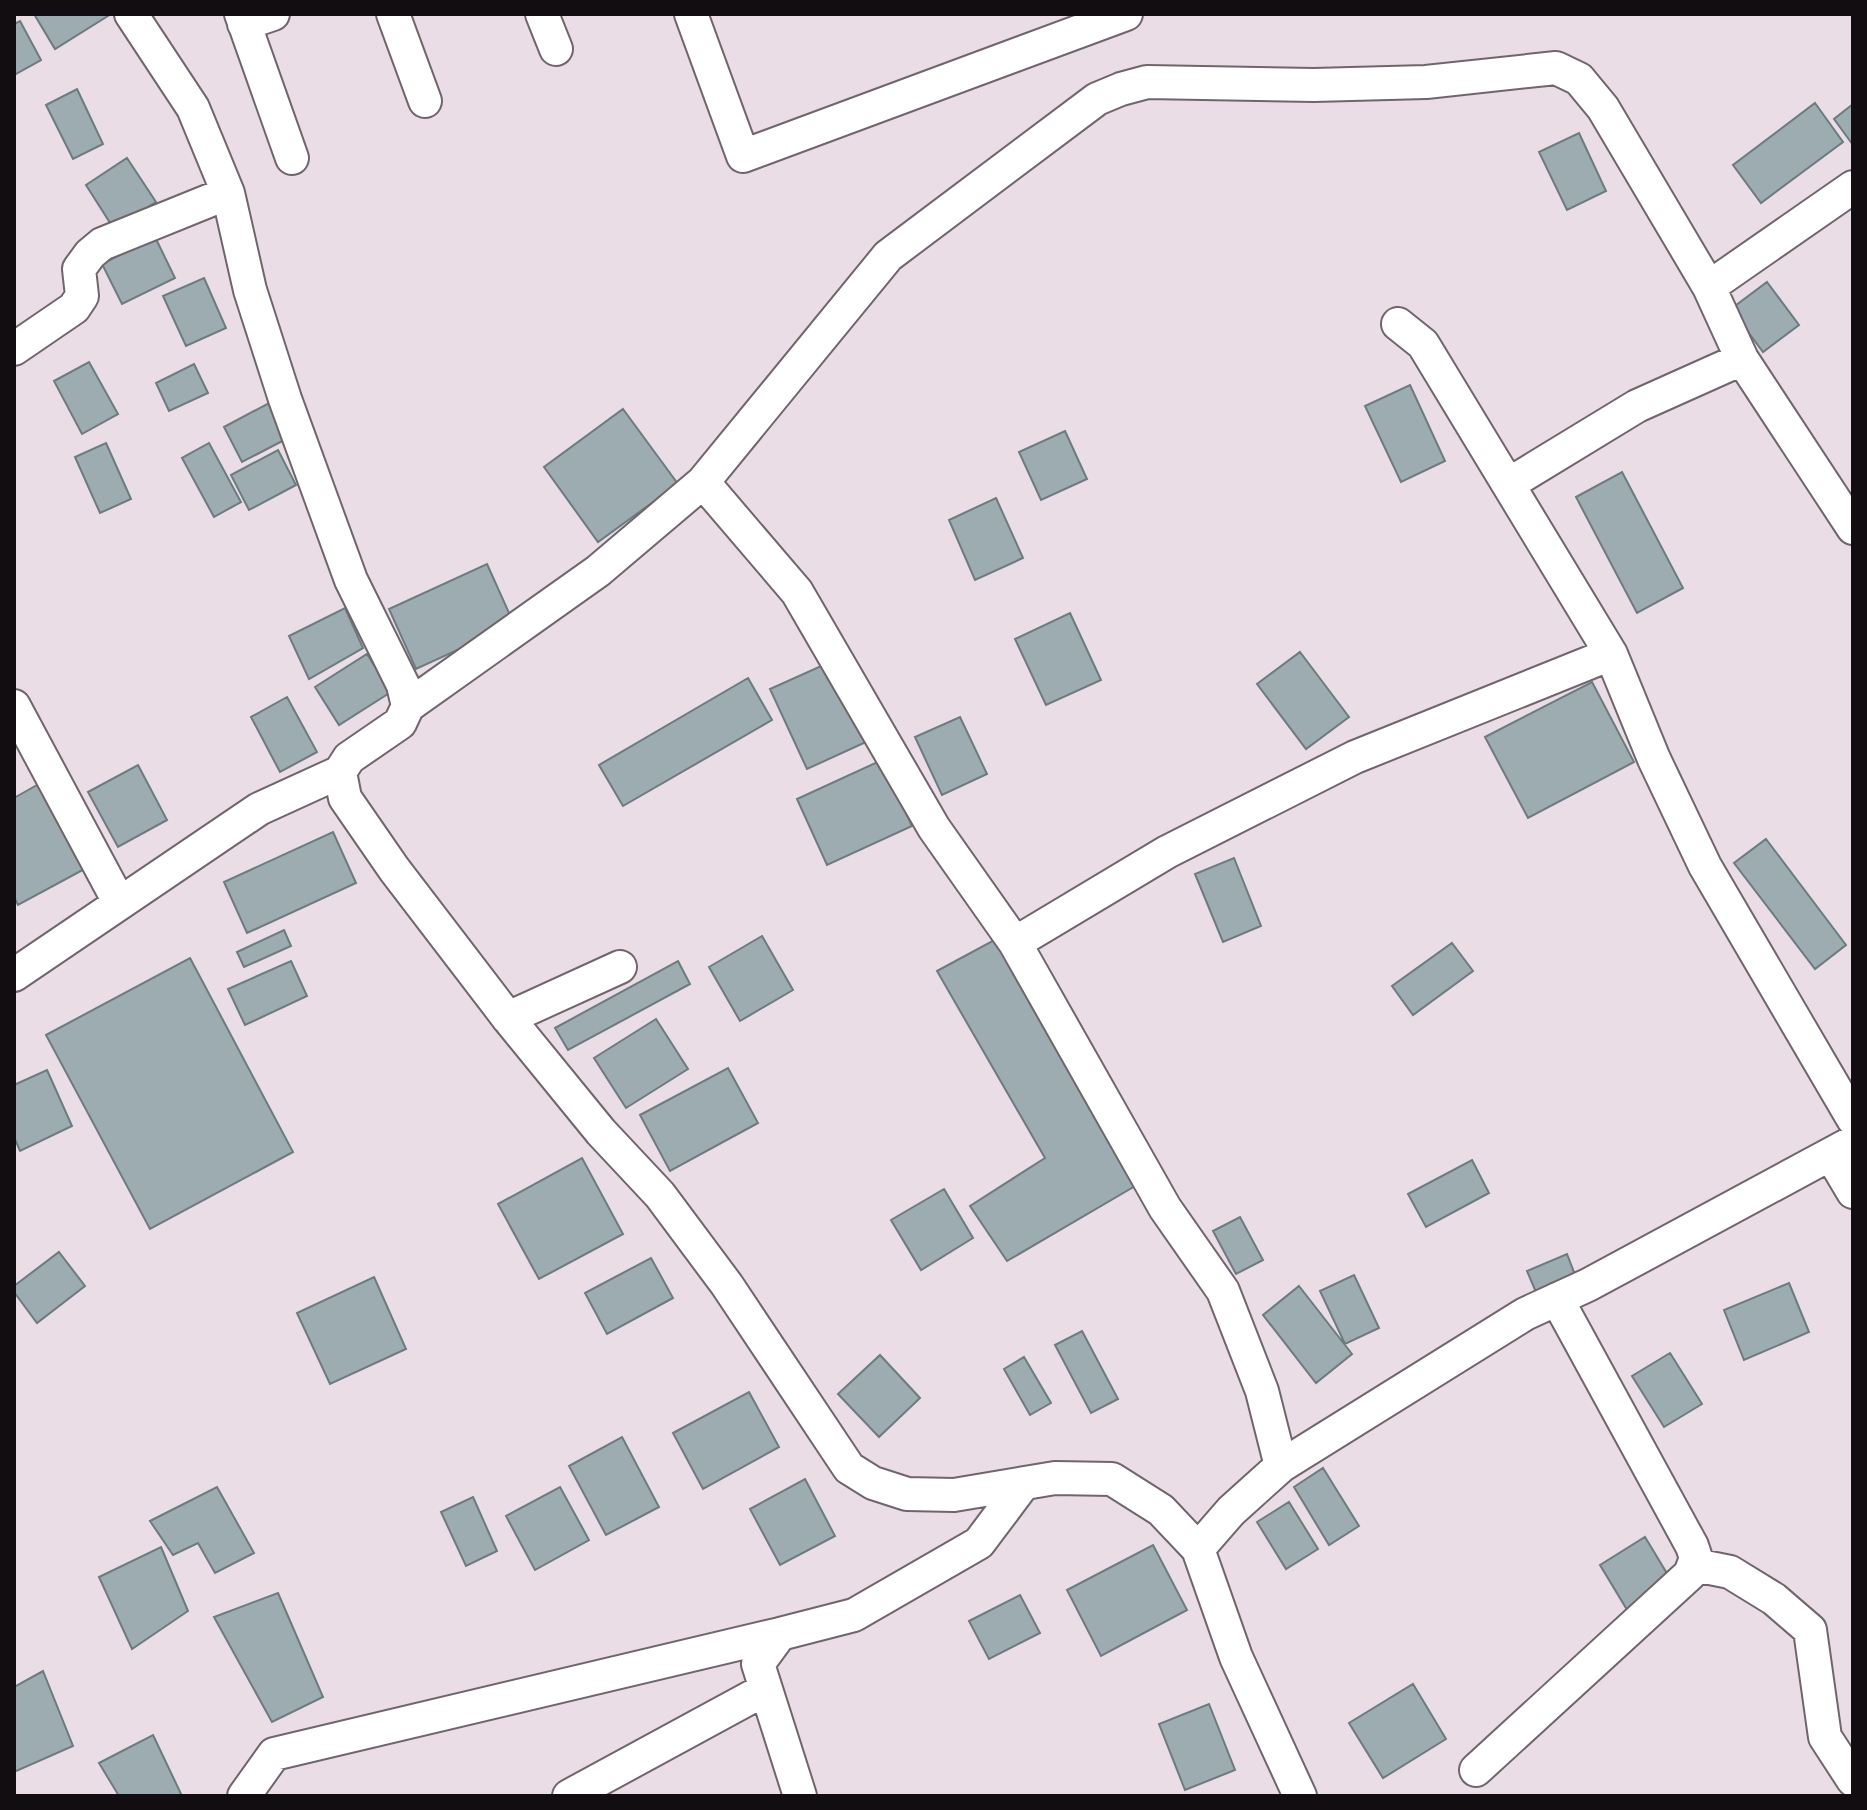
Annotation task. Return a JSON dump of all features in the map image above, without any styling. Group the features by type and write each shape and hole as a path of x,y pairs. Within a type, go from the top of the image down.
{"street":[{"path":"131,14 193,108 228,193 250,290 285,399 351,580 403,685 408,706"},
{"path":"393,14 425,101"},
{"path":"542,14 556,49"},
{"path":"698,16 743,156 1126,14"},
{"path":"253,17 292,158"},
{"path":"14,975 259,809 340,772 349,758 400,723 408,706 598,571 703,482 888,256 1097,99 1147,82 1426,82 1556,68 1579,79 1603,108 1709,287 1742,359 1853,528"},
{"path":"1709,287 1853,187"},
{"path":"14,349 74,308 82,296 79,269 102,244 228,193"},
{"path":"1398,324 1423,344 1611,654 1654,759 1705,866 1853,1119"},
{"path":"1509,484 1637,406 1742,359"},
{"path":"703,482 797,592 934,828 1015,943 1165,1208 1223,1291 1262,1391 1281,1466"},
{"path":"1015,943 1167,852 1355,757 1611,654"},
{"path":"14,706 119,902"},
{"path":"340,772 345,798 403,882 601,1132 660,1195 727,1285 849,1468 873,1483 907,1494 954,1495 1055,1478 1112,1479 1161,1510 1198,1549 1236,1657 1300,1796"},
{"path":"508,1018 620,967"},
{"path":"1198,1549 1231,1511 1281,1466 1525,1314 1588,1285 1842,1148 1853,1192"},
{"path":"1476,1770 1690,1574 1695,1565 1692,1546 1557,1299"},
{"path":"244,1796 274,1754 854,1615 979,1543 1024,1483"},
{"path":"1695,1565 1730,1572 1774,1599 1810,1630 1825,1737 1853,1780"},
{"path":"780,1634 758,1664 800,1796"},
{"path":"569,1796 766,1689"}],"building":[{"path":"34,14 111,14 55,49"},
{"path":"20,21 41,60 14,75 14,24"},
{"path":"77,89 103,144 73,159 46,105"},
{"path":"1815,103 1843,142 1761,203 1733,165"},
{"path":"1853,104 1853,145 1834,119"},
{"path":"1579,133 1606,191 1567,210 1539,152"},
{"path":"127,158 156,202 114,229 86,185"},
{"path":"155,237 175,278 122,304 102,264"},
{"path":"204,278 226,328 186,346 163,296"},
{"path":"1767,282 1799,325 1763,352 1731,309"},
{"path":"89,362 118,414 82,434 54,381"},
{"path":"194,364 208,393 169,411 156,383"},
{"path":"1410,385 1445,461 1401,482 1365,406"},
{"path":"271,402 290,437 242,462 224,427"},
{"path":"623,409 678,484 598,542 544,467"},
{"path":"1065,431 1087,479 1041,500 1019,452"},
{"path":"106,443 131,499 100,513 75,457"},
{"path":"209,443 241,502 214,517 182,458"},
{"path":"278,450 296,485 249,510 231,475"},
{"path":"1622,472 1683,588 1637,613 1576,497"},
{"path":"996,498 1023,558 975,580 949,520"},
{"path":"487,564 514,624 416,669 389,609"},
{"path":"345,608 363,648 309,679 289,636"},
{"path":"1070,613 1101,680 1046,705 1015,639"},
{"path":"1300,652 1349,717 1306,749 1257,684"},
{"path":"367,654 391,692 339,725 315,687"},
{"path":"830,662 866,742 807,769 770,689"},
{"path":"748,678 772,720 623,806 599,765"},
{"path":"1592,682 1634,762 1528,818 1485,737"},
{"path":"287,697 317,752 280,772 251,717"},
{"path":"960,717 987,774 942,795 915,737"},
{"path":"882,760 912,826 827,865 797,799"},
{"path":"138,765 167,820 118,847 88,792"},
{"path":"44,781 90,866 18,905 14,897 14,798"},
{"path":"333,832 356,883 247,933 224,882"},
{"path":"1766,839 1846,945 1815,969 1734,863"},
{"path":"1234,858 1261,926 1223,942 1195,874"},
{"path":"284,930 291,946 244,967 237,952"},
{"path":"762,936 793,990 740,1021 709,967"},
{"path":"998,938 1142,1182 1007,1261 970,1206 1045,1158 937,971"},
{"path":"1452,943 1473,971 1413,1015 1392,986"},
{"path":"190,958 293,1152 150,1229 46,1035"},
{"path":"291,961 307,996 245,1025 228,989"},
{"path":"678,961 690,984 568,1050 555,1028"},
{"path":"656,1019 688,1069 626,1108 594,1058"},
{"path":"728,1068 758,1123 670,1171 640,1115"},
{"path":"47,1070 72,1126 20,1151 14,1137 14,1085"},
{"path":"582,1158 623,1234 539,1279 498,1204"},
{"path":"1472,1160 1489,1193 1426,1227 1408,1194"},
{"path":"944,1189 973,1238 921,1270 891,1220"},
{"path":"1240,1217 1263,1260 1236,1274 1213,1231"},
{"path":"59,1252 85,1286 37,1323 14,1292 14,1286"},
{"path":"1567,1254 1577,1280 1538,1297 1527,1271"},
{"path":"651,1258 673,1298 607,1334 585,1293"},
{"path":"1354,1275 1379,1328 1345,1344 1320,1291"},
{"path":"374,1277 406,1349 330,1384 297,1313"},
{"path":"1789,1283 1809,1332 1744,1360 1724,1310"},
{"path":"1299,1286 1352,1354 1316,1383 1263,1315"},
{"path":"1082,1331 1118,1399 1091,1413 1055,1345"},
{"path":"1670,1353 1702,1404 1664,1427 1632,1376"},
{"path":"880,1355 920,1398 879,1437 838,1394"},
{"path":"1024,1357 1051,1403 1030,1415 1004,1369"},
{"path":"749,1392 779,1447 703,1489 673,1433"},
{"path":"622,1437 659,1507 606,1535 569,1466"},
{"path":"1323,1468 1359,1526 1329,1545 1294,1487"},
{"path":"805,1479 835,1536 780,1565 750,1509"},
{"path":"217,1487 254,1553 215,1573 198,1543 173,1555 150,1521"},
{"path":"560,1487 589,1540 535,1570 506,1516"},
{"path":"473,1497 497,1551 466,1566 441,1512"},
{"path":"1289,1502 1318,1549 1286,1569 1257,1522"},
{"path":"1645,1537 1674,1585 1629,1613 1600,1565"},
{"path":"1153,1545 1187,1610 1101,1656 1067,1590"},
{"path":"161,1547 188,1611 132,1649 99,1577"},
{"path":"278,1593 323,1697 272,1722 214,1617"},
{"path":"1020,1595 1040,1633 989,1659 969,1621"},
{"path":"43,1671 73,1746 14,1772 14,1687"},
{"path":"1413,1684 1446,1739 1383,1778 1349,1723"},
{"path":"1209,1704 1235,1770 1185,1790 1159,1724"},
{"path":"153,1735 182,1796 119,1796 99,1763"}]}
